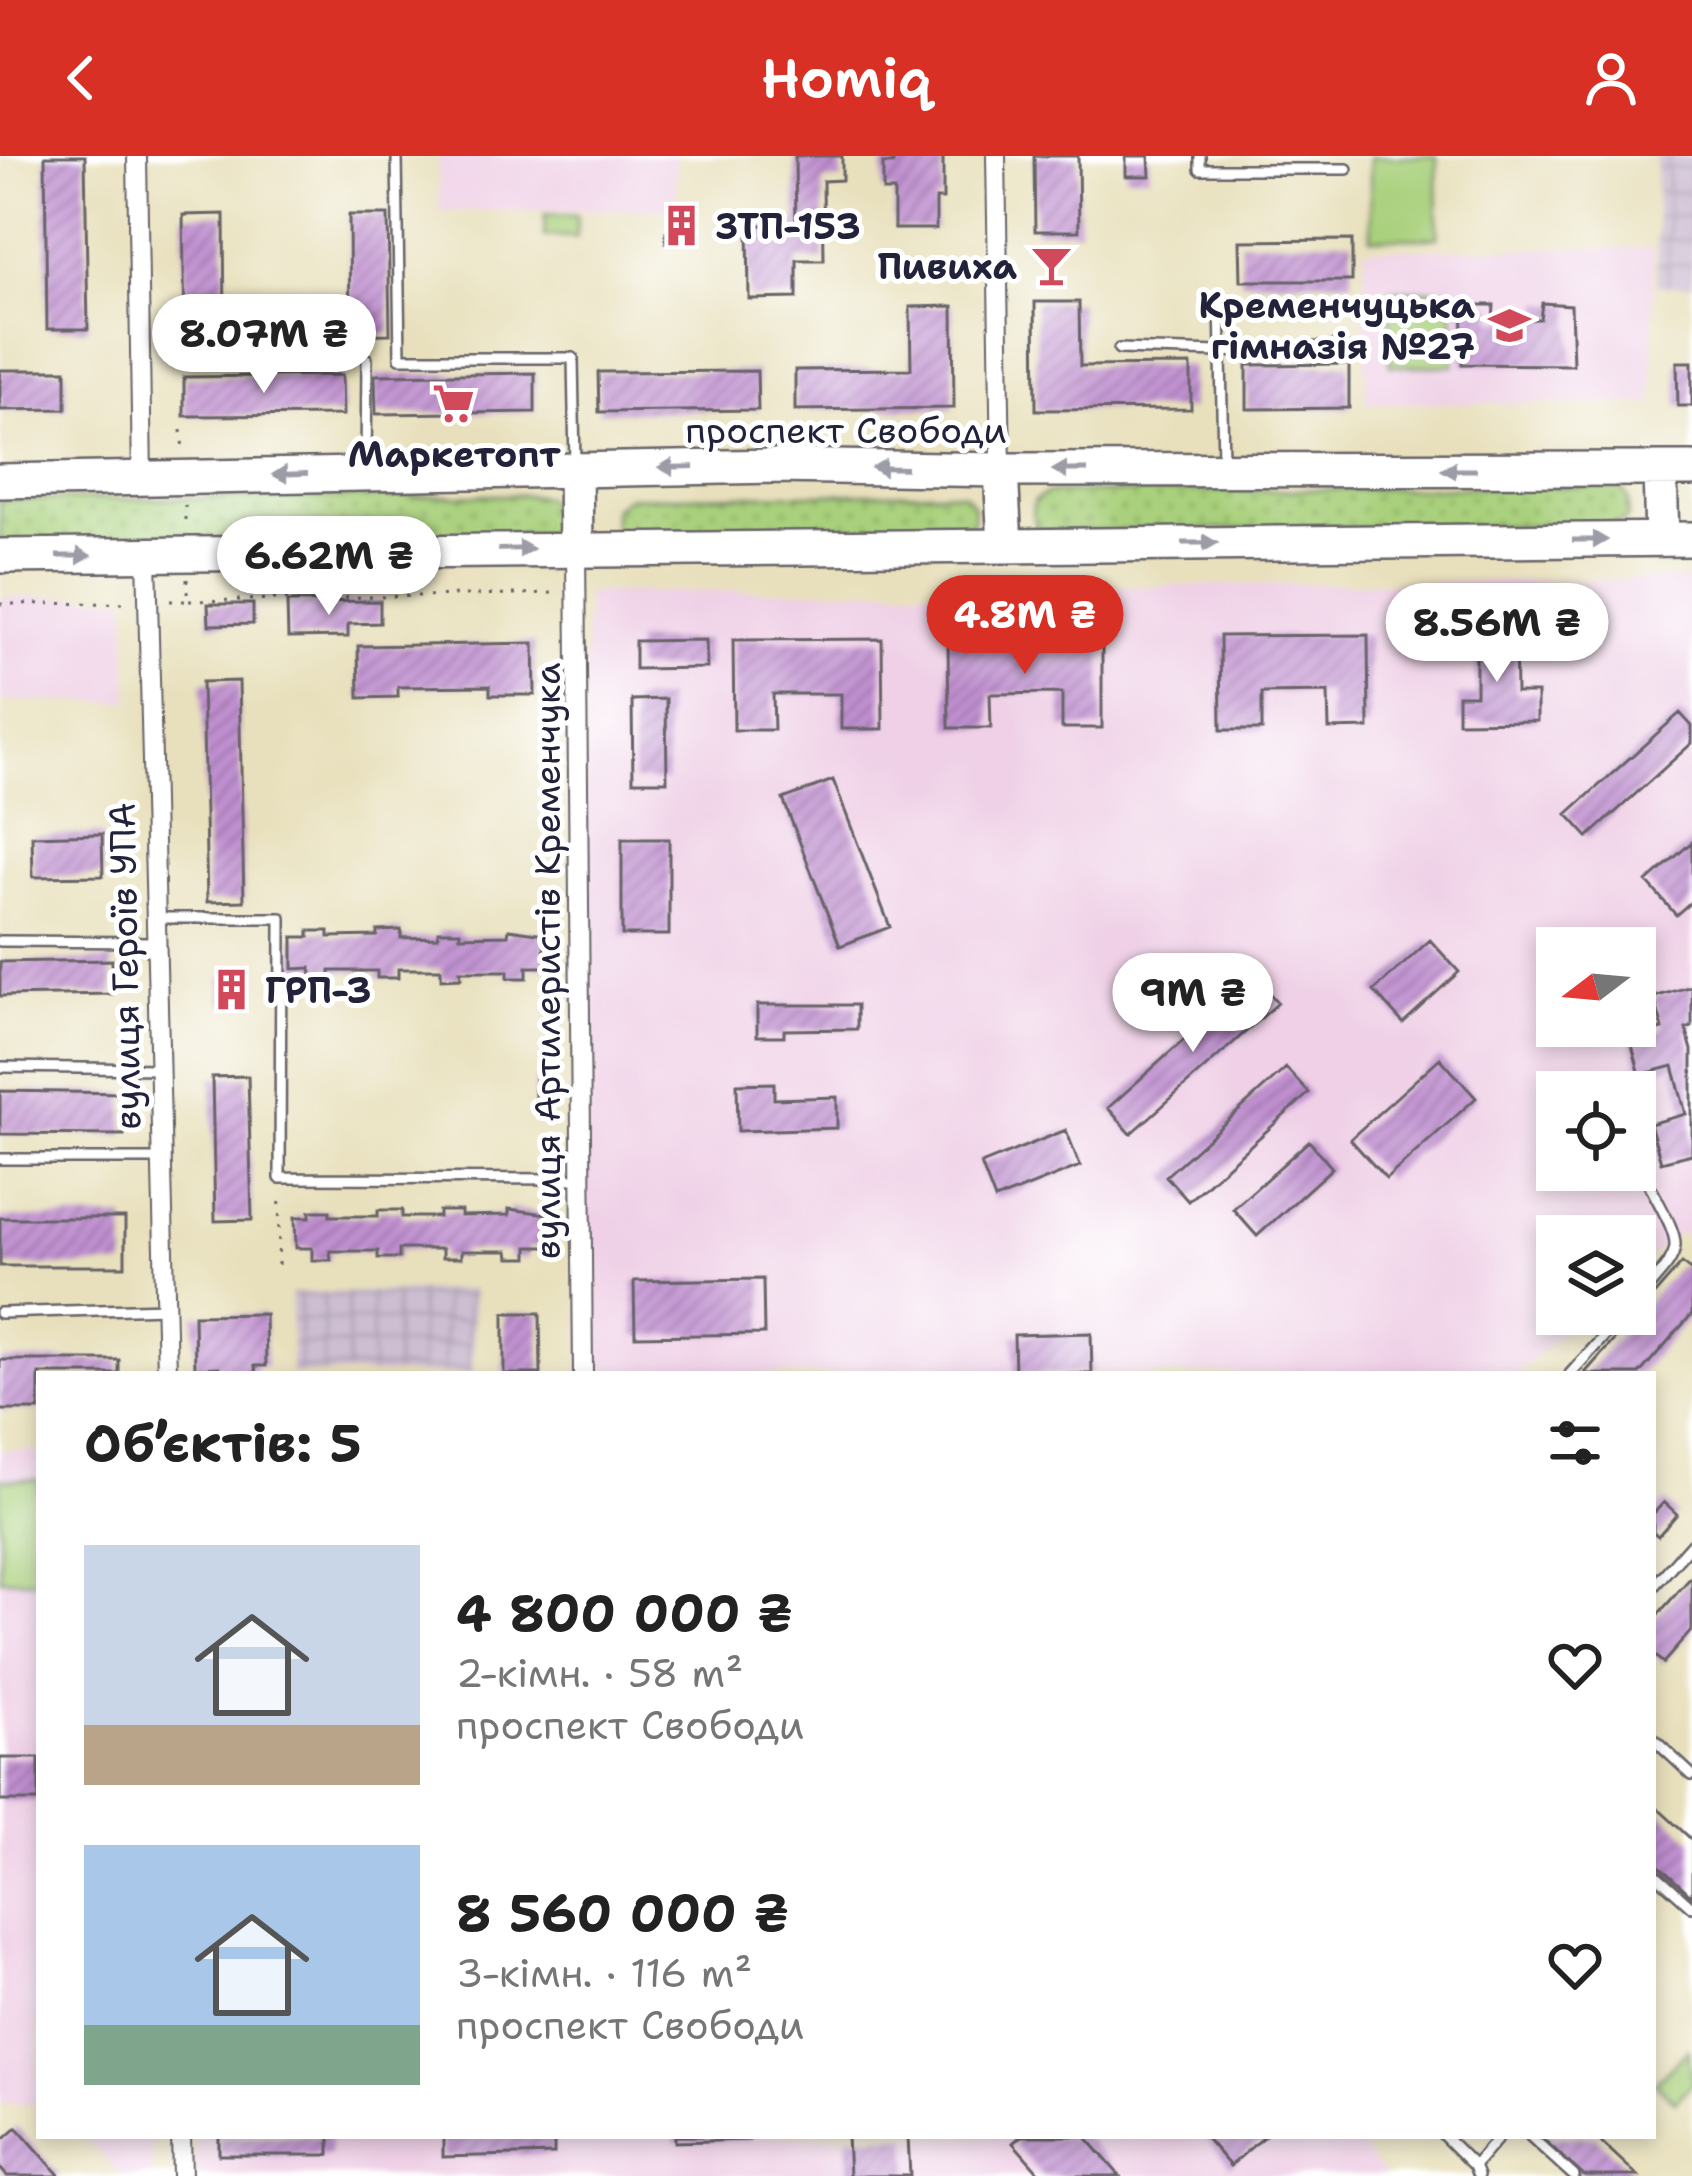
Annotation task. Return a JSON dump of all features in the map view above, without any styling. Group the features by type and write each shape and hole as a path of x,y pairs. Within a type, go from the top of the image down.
{"highway":[{"name":"проспект Свободи","path":"0,481 777,466 1676,470"},
{"path":"574,469 576,548"},
{"path":"1001,470 1005,545"},
{"path":"0,556 1677,539 1676,470"}],"street":[{"path":"137,156 142,479"},
{"path":"996,156 1001,470"},
{"name":"вулиця Артилеристів Кременчука","path":"576,548 583,1371"},
{"name":"вулиця Героїв УПА","path":"147,556 166,1371"},
{"path":"181,2139 182,2176"}],"lane":[{"path":"397,156 400,358 573,358 574,469"},
{"path":"1200,156 1201,169 1347,170"},
{"path":"1220,299 1223,470"},
{"path":"1119,349 1220,352 1343,346"},
{"path":"366,472 367,359"},
{"path":"157,918 281,919 280,1178 582,1179"},
{"path":"0,941 157,942"},
{"path":"0,1067 160,1069"},
{"path":"0,1159 162,1159"},
{"path":"1654,1191 1676,1235 1675,1257 1656,1278"},
{"path":"0,1313 165,1308"},
{"path":"1573,1371 1605,1335"},
{"path":"1656,1584 1692,1543"},
{"path":"1656,1747 1692,1775"},
{"path":"1656,1875 1692,1907"},
{"path":"1447,2139 1476,2171 1498,2139"},
{"path":"1533,2139 1574,2176"}],"path":[{"path":"181,430 183,452"},
{"path":"184,499 186,539"},
{"path":"187,601 578,592"},
{"path":"0,604 149,603"},
{"path":"278,1265 280,1178"}],"shaded area":[{"path":"438,156 676,156 676,209 439,211"},
{"path":"1656,156 1692,156 1692,285 1657,286"},
{"name":"Кременчуцька гімназія №27","path":"1653,248 1653,404 1366,403 1364,249"},
{"path":"1692,579 1692,1231 1676,1235 1656,1251 1656,1215 1536,1215 1536,1335 1559,1335 1519,1371 580,1371 586,593"},
{"path":"0,597 126,597 129,702 0,701"},
{"path":"473,1290 473,1371 291,1371 291,1293"},
{"path":"0,1450 36,1451 36,2105 0,2103"},
{"path":"87,2139 152,2139 152,2176 120,2176"},
{"path":"195,2139 1354,2139 1385,2176 196,2176"}],"green space":[{"path":"1370,156 1437,156 1438,238 1371,238"},
{"path":"545,214 577,215 576,237 544,236"},
{"path":"1390,290 1453,290 1454,366 1390,366"},
{"path":"1620,487 1628,500 1628,517 1618,525 1043,531 1032,513 1035,500 1048,493"},
{"path":"964,494 974,506 967,530 622,535 614,527 614,508 627,497"},
{"path":"523,495 549,501 554,525 549,535 0,541 0,500"},
{"path":"0,1479 36,1480 36,1580 0,1579"},
{"path":"1689,2049 1692,2084 1675,2102 1656,2082"}],"building":[{"path":"45,156 85,156 88,329 47,329"},
{"path":"795,156 842,156 842,180 823,181 824,260 797,260 797,298 749,299 748,225 796,225"},
{"path":"893,156 943,156 943,199 936,199 936,229 894,229 894,191 883,191 883,164 893,164"},
{"path":"1034,156 1078,156 1079,231 1035,231"},
{"path":"1126,156 1149,156 1150,176 1126,176"},
{"path":"224,214 225,330 185,330 183,215"},
{"path":"349,215 388,215 390,334 350,335"},
{"name":"ЗТП-153","path":"675,221 689,221 690,242 666,242 666,232 675,232"},
{"path":"1352,240 1352,281 1241,281 1240,241"},
{"path":"1035,302 1079,302 1080,366 1191,365 1191,409 1036,410"},
{"path":"1542,303 1571,305 1573,365 1462,364 1463,305 1494,305 1493,320 1540,319"},
{"path":"953,306 954,408 795,410 795,370 911,369 910,307"},
{"path":"1677,362 1692,362 1692,406 1678,406"},
{"path":"1349,364 1349,408 1247,409 1247,365"},
{"path":"0,370 66,370 66,409 0,410"},
{"path":"757,371 758,410 599,412 598,372"},
{"path":"535,373 535,412 376,414 375,375"},
{"path":"342,375 343,415 184,416 184,377"},
{"path":"380,601 380,623 348,624 348,637 288,638 287,602"},
{"path":"208,604 253,604 253,624 209,625"},
{"path":"1476,634 1515,634 1516,693 1537,693 1537,721 1458,722 1458,695 1476,695"},
{"path":"1368,635 1369,728 1329,729 1328,692 1262,693 1262,730 1221,730 1220,636"},
{"path":"1102,637 1102,728 1062,728 1062,693 990,694 991,728 949,728 948,638"},
{"path":"882,639 883,729 841,729 841,694 773,694 774,730 734,730 733,640"},
{"path":"706,640 707,668 635,669 635,641"},
{"path":"534,643 535,695 490,695 490,686 398,687 398,697 359,698 358,646"},
{"path":"239,681 244,901 207,902 202,682"},
{"path":"666,699 667,781 633,781 632,700"},
{"path":"1680,713 1692,726 1692,743 1588,837 1567,814"},
{"path":"833,780 890,927 840,946 783,799"},
{"path":"102,834 103,876 33,877 32,836"},
{"path":"622,839 669,839 669,935 622,935"},
{"path":"1692,842 1692,901 1676,915 1647,882"},
{"path":"509,929 544,934 545,967 527,967 527,978 508,978 508,971 460,971 461,978 441,979 441,969 398,969 398,978 377,978 377,971 330,971 330,980 311,980 311,968 293,969 293,937 309,937 309,931 329,931 329,937 377,936 377,931 401,930 401,938 438,937 438,931 460,931 460,936 508,935"},
{"path":"1430,940 1459,972 1403,1023 1374,991"},
{"path":"112,960 113,994 0,996 0,962"},
{"name":"ГРП-3","path":"221,977 241,977 242,1002 222,1003"},
{"path":"1254,977 1278,1003 1131,1134 1108,1108"},
{"path":"1692,986 1692,1027 1686,1029 1692,1050 1692,1154 1661,1162 1656,1122 1686,1114 1673,1066 1639,1071 1632,1047 1656,1047 1656,1031 1663,1029 1656,996"},
{"path":"757,1005 857,1005 857,1029 784,1030 784,1036 757,1036"},
{"path":"1440,1058 1476,1098 1386,1179 1350,1139"},
{"path":"1286,1068 1309,1093 1188,1201 1166,1176"},
{"path":"248,1076 252,1220 215,1221 212,1077"},
{"path":"553,1079 554,1105 535,1106 535,1080"},
{"path":"774,1083 774,1099 837,1097 837,1128 738,1131 737,1084"},
{"path":"0,1091 125,1093 124,1135 0,1134"},
{"path":"1066,1130 1080,1166 995,1200 981,1164"},
{"path":"1309,1141 1332,1168 1257,1236 1233,1209"},
{"path":"509,1209 547,1214 547,1247 528,1247 528,1258 509,1258 508,1251 461,1251 461,1258 442,1258 442,1249 399,1249 399,1258 378,1258 378,1251 330,1251 331,1260 312,1260 312,1248 296,1248 295,1217 310,1217 310,1211 378,1216 378,1210 402,1210 402,1217 439,1217 439,1211 461,1211 461,1216 509,1215"},
{"path":"0,1218 125,1218 125,1266 0,1266"},
{"path":"1682,1263 1692,1271 1692,1314 1642,1371 1587,1371 1618,1335 1656,1335 1656,1292"},
{"path":"763,1279 764,1334 635,1336 634,1281"},
{"path":"504,1313 540,1313 541,1371 504,1371"},
{"path":"265,1314 266,1366 255,1366 256,1371 195,1368 194,1315"},
{"path":"1091,1333 1092,1371 1015,1371 1014,1335"},
{"path":"0,1360 119,1360 119,1371 36,1371 36,1410 0,1410"},
{"path":"1664,1502 1677,1514 1658,1536 1656,1534 1656,1511"},
{"path":"1692,1576 1692,1630 1663,1663 1656,1657 1656,1617"},
{"path":"0,1758 36,1758 36,1801 0,1801"},
{"path":"1656,1807 1692,1840 1692,1896 1656,1863"},
{"path":"17,2127 60,2176 7,2176 0,2168 0,2142"},
{"path":"219,2139 330,2139 330,2155 219,2155"},
{"path":"443,2139 554,2139 554,2154 443,2157"},
{"path":"675,2139 749,2139 749,2140"},
{"path":"847,2139 908,2139 910,2176 849,2176"},
{"path":"1018,2139 1088,2139 1120,2176 1042,2176 1013,2143"},
{"path":"1207,2139 1261,2139 1230,2166"},
{"path":"1543,2139 1598,2139 1638,2176 1584,2176"}],"place":[{"name":"ЗТП-153","path":"682,226"},
{"name":"Пивиха","path":"1051,266"},
{"name":"Кременчуцька гімназія №27","path":"1509,326"},
{"name":"Маркетопт","path":"454,404"},
{"name":"ГРП-3","path":"231,990"}]}
